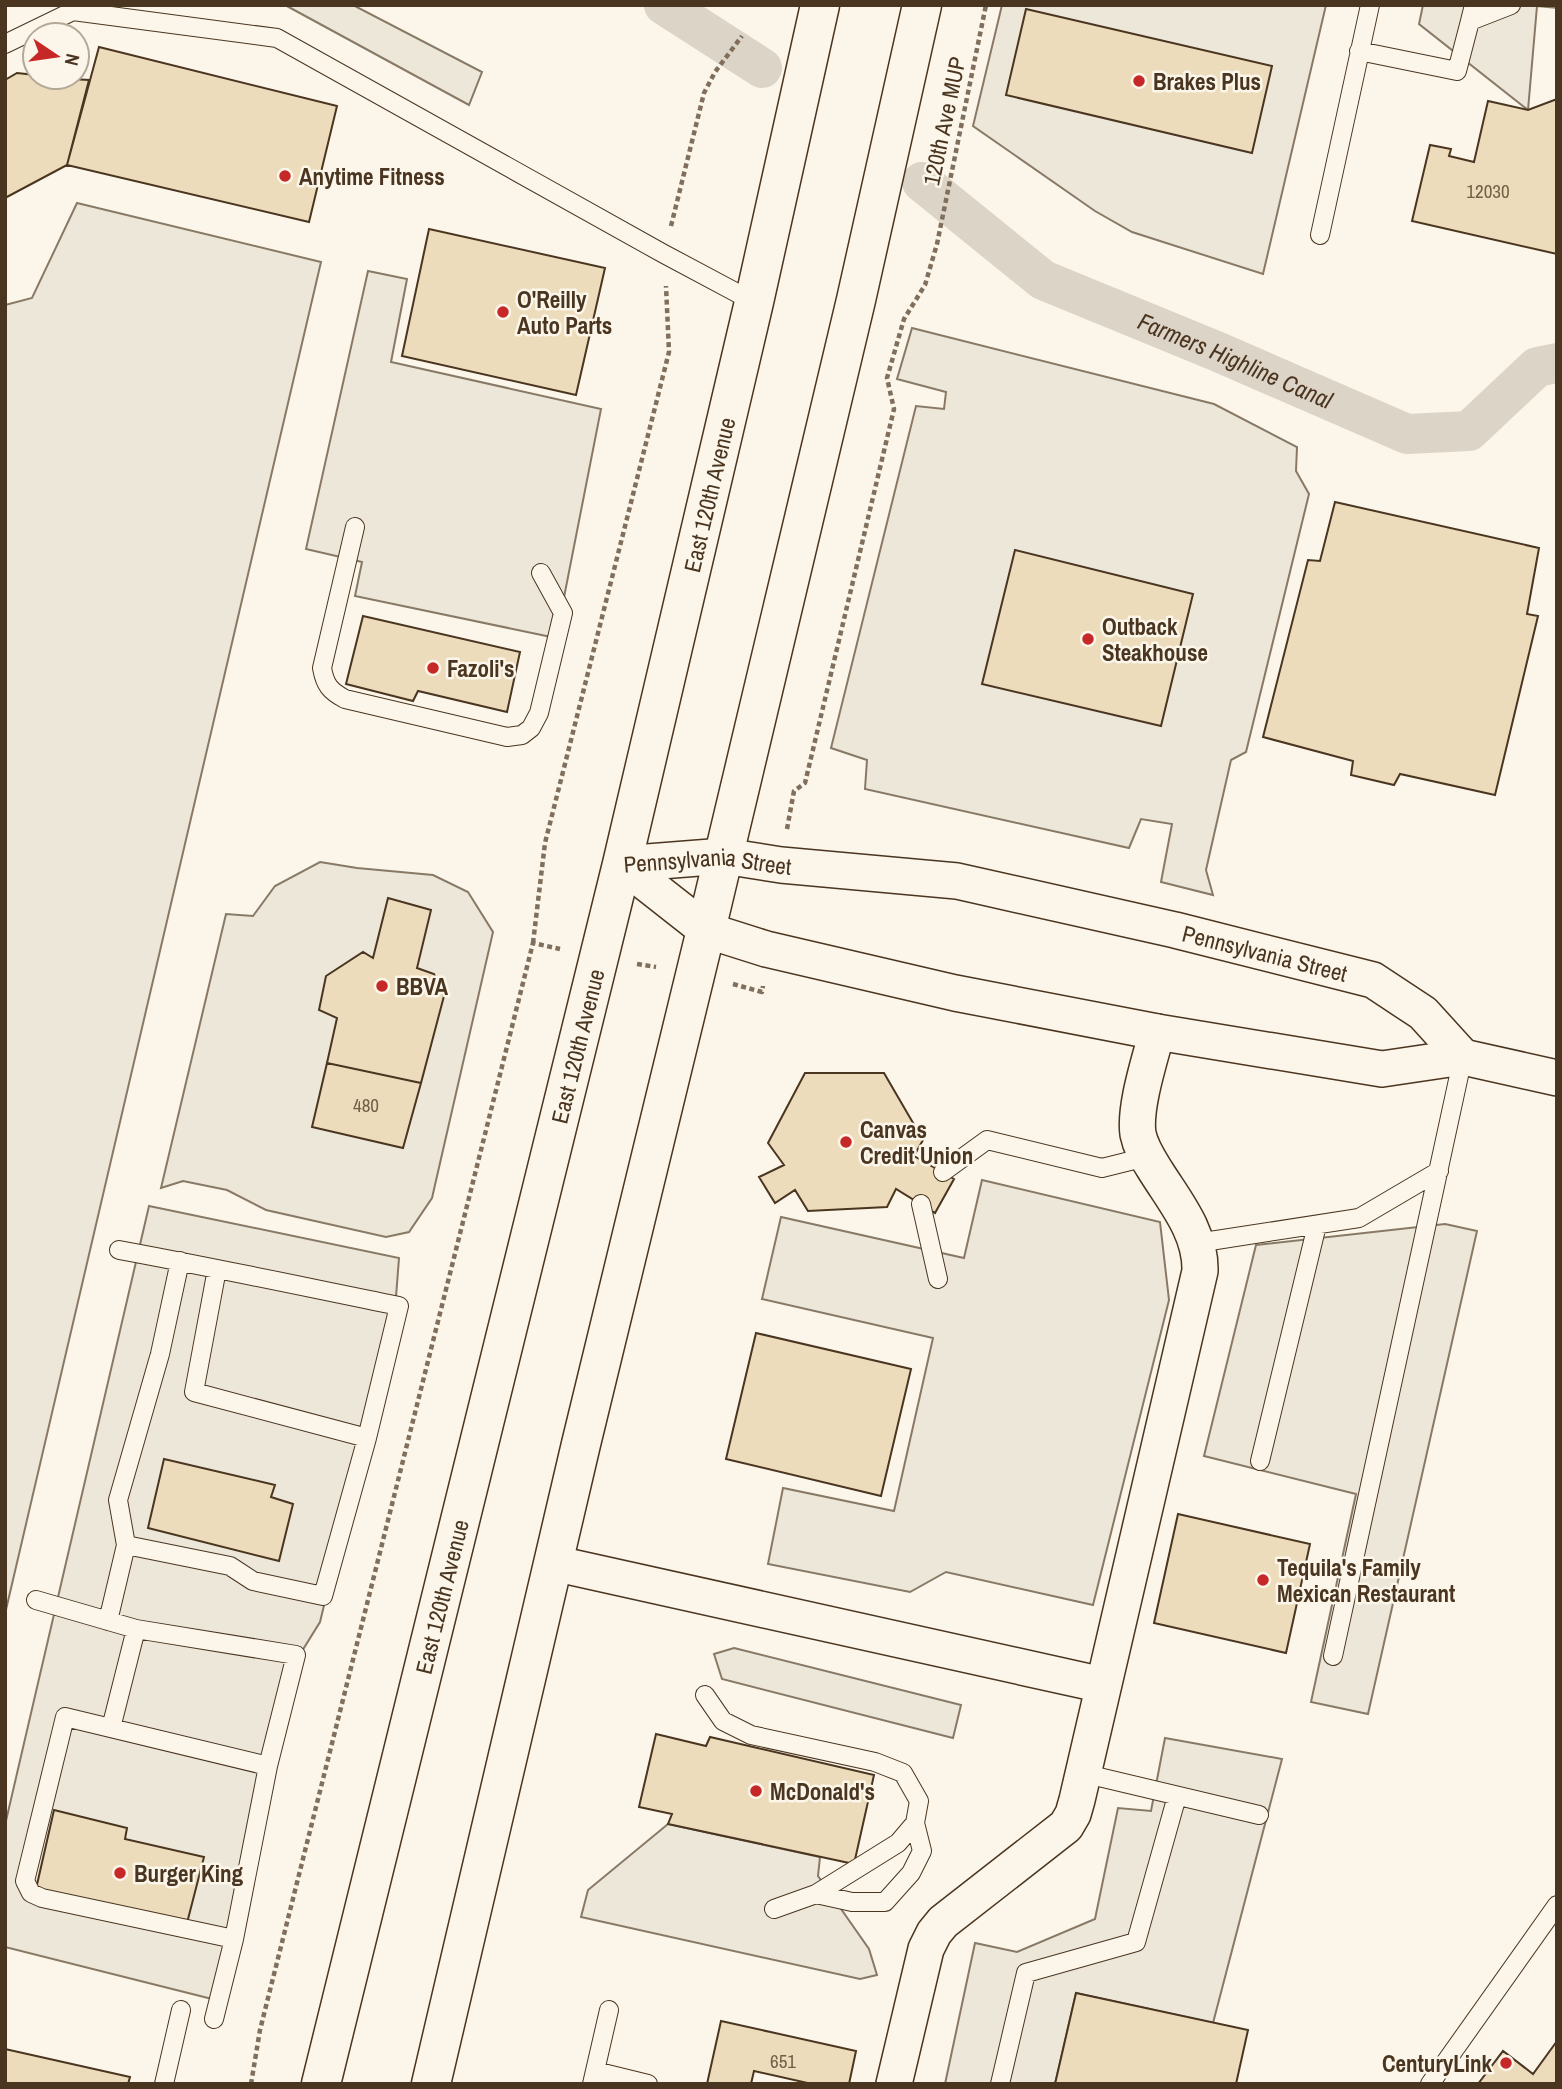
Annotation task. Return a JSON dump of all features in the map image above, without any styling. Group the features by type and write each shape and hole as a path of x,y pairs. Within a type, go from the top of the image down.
{"main road":[{"name":"East 120th Avenue","path":"321,2084 622,864 754,302 820,5"},
{"path":"431,2084 856,300 922,5"}],"street":[{"name":"Pennsylvania Street","path":"622,864 724,856 781,865 957,880 1175,930 1373,981 1423,1013 1463,1057"},
{"name":"Pennsylvania Street","path":"622,864 706,930 766,949 955,993 1157,1032 1382,1069 1463,1057 1557,1078"},
{"path":"894,2084 926,1949 934,1933 973,1896 1066,1826 1073,1814 1200,1271 1197,1243 1184,1216 1146,1157 1138,1132 1146,1074 1157,1032"},
{"path":"553,1563 1103,1685"}],"lane":[{"path":"1320,235 1370,5"},
{"path":"1359,51 1457,71 1472,13 1511,5"},
{"path":"5,44 73,11 277,38 754,302"},
{"path":"355,527 322,668 324,680 331,692 345,699 507,737 522,735 531,728 539,713 564,613 541,573"},
{"path":"1333,1656 1463,1057"},
{"path":"943,1172 987,1140 1102,1168 1146,1157"},
{"path":"1197,1243 1359,1218 1439,1171"},
{"path":"921,1204 938,1279"},
{"path":"1260,1461 1317,1225"},
{"path":"119,1250 399,1306 367,1438 323,1596 253,1581 230,1566 127,1545"},
{"path":"108,1621 127,1545 118,1500 160,1354 180,1261"},
{"path":"218,1269 194,1392 367,1438"},
{"path":"36,1600 136,1629 296,1655 268,1766 234,1939 214,2018"},
{"path":"111,1728 136,1629"},
{"path":"705,1695 723,1721 751,1735 875,1762 903,1773 919,1801 915,1823 922,1851 911,1873 886,1902 852,1902 816,1894"},
{"path":"234,1939 41,1898 32,1893 25,1881 65,1717 268,1766"},
{"path":"1083,1773 1259,1815"},
{"path":"1000,2084 1026,1973 1136,1942 1177,1796"},
{"path":"774,1909 816,1894 898,1843 915,1823"},
{"path":"1430,2084 1557,1905"},
{"path":"164,2084 181,2010"},
{"path":"609,2010 593,2077 648,2084"}],"path":[{"name":"120th Ave MUP","path":"937,244 986,5"},
{"path":"533,943 545,843 669,352 664,254 704,93 715,72 742,36"}],"shaded area":[{"path":"285,5 353,5 482,72 469,105"},
{"path":"1002,5 1326,5 1263,274 1132,232 1095,211 973,126"},
{"path":"1423,5 1557,5 1557,8 1537,6 1528,110 1419,24"},
{"path":"77,203 321,262 5,1614 5,305 32,298"},
{"path":"368,271 407,279 391,362 601,409 556,638 355,596 362,562 306,549"},
{"path":"912,328 1214,404 1297,447 1296,471 1309,494 1246,752 1231,760 1206,870 1213,895 1161,882 1172,824 1141,819 1129,848 865,789 867,760 831,748 916,406 944,409 946,392 897,379"},
{"path":"320,862 433,875 468,892 493,932 432,1198 409,1232 386,1237 266,1210 227,1190 183,1181 161,1188 226,914 253,916 275,886"},
{"path":"982,1180 1160,1222 1169,1300 1093,1605 946,1572 910,1592 768,1564 783,1488 894,1511 933,1338 762,1299 781,1217 964,1258"},
{"path":"149,1206 399,1258 395,1310 320,1622 299,1656 220,2001 5,1947 5,1825"},
{"path":"1445,1224 1477,1231 1368,1714 1311,1702 1356,1494 1204,1456 1256,1245"},
{"path":"734,1648 961,1705 953,1738 722,1679 714,1654"},
{"path":"1165,1738 1282,1759 1213,2023 1076,1993 1055,2084 945,2084 975,1943 1017,1952 1095,1919 1118,1808 1151,1811"},
{"path":"668,1824 820,1857 818,1876 869,1949 877,1975 860,1979 581,1917 588,1890"}],"building":[{"name":"Brakes Plus","path":"1026,9 1272,66 1252,153 1006,95"},
{"path":"99,47 337,106 309,222 67,165 87,91 91,91 91,76"},
{"path":"21,73 21,91 86,91 67,165 5,198 5,80"},
{"path":"1557,99 1557,254 1412,221 1430,145 1451,149 1449,156 1474,162 1488,101 1528,110"},
{"name":"O'Reilly Auto Parts","path":"429,229 605,268 576,395 402,356"},
{"path":"1335,502 1539,548 1527,614 1538,616 1495,795 1400,774 1394,785 1351,775 1353,761 1263,737 1308,560 1320,561"},
{"name":"Outback Steakhouse","path":"1015,550 1193,594 1161,726 982,684"},
{"name":"Fazoli's","path":"363,616 520,652 507,712 418,691 413,701 346,684"},
{"name":"BBVA","path":"388,898 431,910 417,968 434,974 444,996 421,1083 327,1063 337,1018 319,1010 326,976 363,952 373,958"},
{"path":"327,1063 421,1083 403,1148 312,1127"},
{"name":"Canvas Credit Union","path":"805,1073 884,1073 923,1140 914,1156 954,1179 935,1213 896,1189 887,1207 808,1211 795,1190 775,1203 759,1177 784,1165 768,1143"},
{"path":"756,1333 911,1369 881,1496 726,1459"},
{"path":"164,1459 275,1485 271,1497 293,1504 279,1561 148,1528"},
{"path":"1178,1514 1310,1544 1286,1653 1154,1623"},
{"name":"McDonald's","path":"656,1734 706,1746 710,1737 874,1775 854,1864 668,1824 672,1814 639,1807"},
{"name":"Burger King","path":"54,1810 127,1828 125,1839 204,1857 187,1923 36,1889"},
{"path":"1076,1993 1248,2030 1236,2084 1055,2084"},
{"path":"721,2021 856,2051 849,2084 812,2084 754,2071 751,2084 707,2084"},
{"name":"CenturyLink","path":"1557,2041 1557,2084 1478,2084 1503,2051 1533,2074"},
{"path":"5,2049 130,2077 128,2084 5,2084"}],"waterway":[{"name":"Farmers Highline Canal","path":"664,5 762,68"},
{"name":"Farmers Highline Canal","path":"922,182 1043,280 1407,434 1469,431 1537,367 1557,363"}],"place":[{"name":"Brakes Plus","path":"1139,81"},
{"name":"Anytime Fitness","path":"285,176"},
{"name":"O'Reilly Auto Parts","path":"503,312"},
{"name":"Outback Steakhouse","path":"1088,639"},
{"name":"Fazoli's","path":"433,668"},
{"name":"BBVA","path":"382,986"},
{"name":"Canvas Credit Union","path":"846,1142"},
{"name":"Tequila's Family Mexican Restaurant","path":"1263,1580"},
{"name":"McDonald's","path":"756,1791"},
{"name":"Burger King","path":"120,1873"},
{"name":"CenturyLink","path":"1506,2063"}]}
